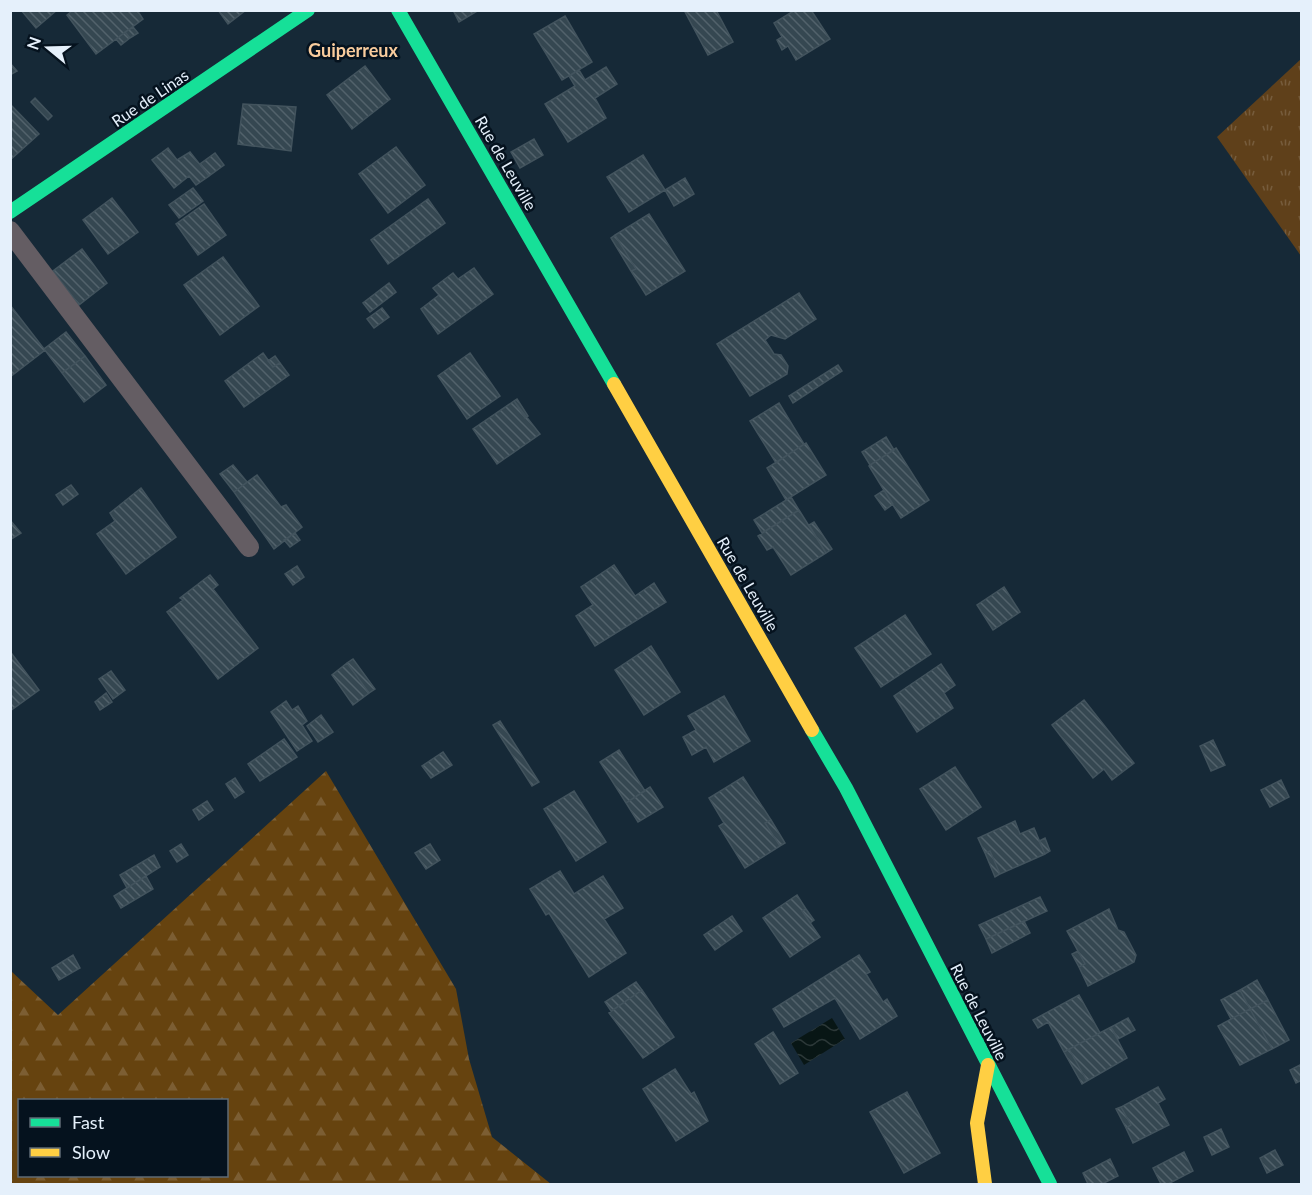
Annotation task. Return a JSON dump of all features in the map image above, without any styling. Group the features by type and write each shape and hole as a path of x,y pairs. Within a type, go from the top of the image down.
{"street":[{"name":"Rue de Linas","path":"10,212 308,10"},
{"name":"Rue de Leuville","path":"398,10 846,788 1050,1185"},
{"path":"985,1185 977,1122 988,1065"}],"lane":[{"path":"10,231 249,547"}],"green space":[{"path":"1301,59 1301,256 1217,137"},
{"path":"326,771 456,989 469,1059 492,1137 551,1184 11,1184 11,971 58,1015"}],"water":[{"path":"832,1018 845,1039 804,1065 791,1043"}],"building":[{"path":"21,10 57,10 36,28"},
{"path":"73,10 137,10 143,19 96,54 67,15"},
{"path":"218,10 246,10 228,24"},
{"path":"453,10 479,10 459,22"},
{"path":"684,10 716,10 733,42 708,55"},
{"path":"795,10 811,10 830,39 796,60 788,46 782,50 777,40 782,37 774,23"},
{"path":"565,16 592,62 562,80 534,34"},
{"path":"133,27 138,33 130,38 125,32"},
{"path":"125,32 130,38 121,45 116,39"},
{"path":"10,63 17,71 10,75"},
{"path":"365,66 390,99 352,129 327,95"},
{"path":"606,67 617,84 595,98 606,118 568,142 545,104 575,86 569,76 579,70 585,80"},
{"path":"35,98 52,116 48,120 31,102"},
{"path":"10,104 39,134 10,160"},
{"path":"243,104 296,107 291,151 238,144"},
{"path":"534,139 543,155 520,168 511,152"},
{"path":"396,147 425,185 388,213 359,174"},
{"path":"168,148 177,160 190,152 209,176 196,185 189,176 174,188 152,160"},
{"path":"215,153 224,165 209,176 200,164"},
{"path":"643,155 665,190 629,212 607,177"},
{"path":"685,178 694,194 674,206 665,190"},
{"path":"193,188 203,201 179,218 169,205"},
{"path":"112,198 138,232 108,254 83,220"},
{"path":"428,199 445,223 388,264 371,240"},
{"path":"204,204 226,235 198,255 176,224"},
{"path":"649,214 685,271 646,295 631,271 636,269 615,235"},
{"path":"615,235 636,269 631,271 611,238"},
{"path":"82,249 107,283 79,305 53,271"},
{"path":"223,257 259,306 220,335 184,285"},
{"path":"474,268 493,294 438,334 421,309 439,295 433,288 453,273 458,279"},
{"path":"389,283 396,292 370,312 363,303"},
{"path":"799,293 816,319 785,339 771,335 765,340 774,354 781,355 788,366 787,374 750,396 717,344"},
{"path":"10,305 45,350 10,377"},
{"path":"382,308 389,317 374,328 367,319"},
{"path":"66,332 85,356 62,373 44,349"},
{"path":"263,353 273,367 280,363 289,375 244,407 225,381"},
{"path":"470,353 500,396 467,419 438,376"},
{"path":"85,356 106,385 84,402 62,373"},
{"path":"275,356 280,363 273,367 268,361"},
{"path":"838,365 842,371 793,403 789,396"},
{"path":"517,399 528,416 525,418 514,401"},
{"path":"514,401 540,434 497,464 473,429"},
{"path":"779,403 804,444 776,463 750,421"},
{"path":"886,437 894,450 870,465 862,452"},
{"path":"806,443 826,475 786,500 767,468"},
{"path":"896,448 929,500 901,518 869,466"},
{"path":"233,465 247,482 234,492 220,474"},
{"path":"257,475 281,507 286,505 302,527 274,549 234,492"},
{"path":"71,485 78,494 63,505 56,495"},
{"path":"141,488 176,537 126,574 97,534 115,521 110,513"},
{"path":"884,490 893,504 885,510 875,496"},
{"path":"791,497 799,510 762,533 754,520"},
{"path":"799,510 826,553 791,575 773,547 767,550 758,536"},
{"path":"10,520 21,533 10,540"},
{"path":"814,522 832,549 826,553 809,525"},
{"path":"295,533 300,540 290,547 284,540"},
{"path":"614,565 635,596 654,583 666,602 595,646 576,616 593,605 581,587"},
{"path":"297,566 304,577 293,585 285,574"},
{"path":"210,575 218,585 213,589 258,648 218,679 167,612 183,600 180,598"},
{"path":"1004,587 1020,612 993,630 977,605"},
{"path":"905,615 931,654 881,687 855,648"},
{"path":"651,646 680,692 644,715 615,670"},
{"path":"12,654 39,690 10,711 10,655"},
{"path":"353,659 375,689 369,693 347,663"},
{"path":"347,663 369,693 353,705 332,675"},
{"path":"941,664 955,685 944,693 953,708 917,732 894,696"},
{"path":"111,671 125,690 113,699 99,679"},
{"path":"106,693 112,702 100,710 95,702"},
{"path":"724,696 750,741 714,762 706,747 692,755 683,737 696,730 688,716"},
{"path":"1084,700 1134,763 1112,780 1104,769 1093,778 1052,725"},
{"path":"286,701 292,710 298,706 307,721 302,725 312,741 297,751 271,712"},
{"path":"321,715 333,732 318,742 307,726"},
{"path":"500,721 539,782 532,786 493,725"},
{"path":"284,739 297,757 260,781 248,764"},
{"path":"1213,740 1225,765 1211,771 1200,746"},
{"path":"619,750 645,791 626,803 600,762"},
{"path":"443,752 452,765 431,778 422,766"},
{"path":"955,767 981,807 946,830 920,789"},
{"path":"743,777 771,820 765,823 780,846 745,868 719,826 724,823 709,798"},
{"path":"235,778 244,792 235,798 226,784"},
{"path":"1281,780 1289,797 1270,807 1261,790"},
{"path":"650,787 663,807 638,822 626,803"},
{"path":"574,791 606,842 576,861 544,809"},
{"path":"207,801 213,810 199,820 193,810"},
{"path":"771,820 785,843 780,846 765,823"},
{"path":"1015,821 1020,834 1034,828 1045,854 1000,874 990,851 985,853 978,838"},
{"path":"1045,838 1050,851 1045,854 1039,841"},
{"path":"181,844 188,855 177,862 170,851"},
{"path":"430,844 440,860 426,869 415,853"},
{"path":"990,851 1000,874 995,877 985,853"},
{"path":"154,855 160,867 127,888 120,875"},
{"path":"560,871 574,894 603,876 623,908 604,919 626,953 589,977 549,913 546,915 530,889"},
{"path":"146,876 153,889 121,908 114,896"},
{"path":"797,895 806,909 802,911 820,937 790,957 763,918"},
{"path":"1040,897 1047,911 986,939 979,925"},
{"path":"806,909 814,920 810,923 802,911"},
{"path":"1109,909 1118,930 1124,932 1136,955 1134,962 1088,986 1079,967 1085,964 1067,931"},
{"path":"732,916 742,931 715,950 704,935"},
{"path":"1024,921 1030,933 992,953 986,939"},
{"path":"1078,951 1085,964 1079,967 1072,954"},
{"path":"73,955 80,968 59,980 52,968"},
{"path":"859,955 870,972 866,974 883,1002 887,999 897,1016 860,1039 835,998 784,1027 773,1009"},
{"path":"1257,980 1268,1000 1250,1009 1240,990"},
{"path":"636,982 642,990 611,1011 605,1002"},
{"path":"642,990 674,1037 643,1058 609,1013"},
{"path":"1240,990 1250,1009 1231,1019 1221,1000"},
{"path":"1079,995 1100,1033 1064,1052 1048,1022 1038,1028 1033,1020"},
{"path":"1268,1000 1289,1040 1272,1049 1250,1009"},
{"path":"1250,1009 1272,1049 1240,1065 1218,1026"},
{"path":"1128,1018 1135,1030 1118,1039 1111,1027"},
{"path":"1111,1027 1127,1058 1087,1081 1069,1049"},
{"path":"773,1032 798,1073 780,1084 755,1044"},
{"path":"1069,1049 1087,1081 1082,1084 1064,1052"},
{"path":"1302,1064 1302,1080 1296,1083 1290,1070"},
{"path":"675,1069 691,1094 694,1092 708,1121 676,1141 643,1089"},
{"path":"1158,1087 1165,1099 1158,1103 1169,1125 1133,1143 1126,1128 1131,1125 1121,1107"},
{"path":"907,1092 940,1153 904,1173 870,1112"},
{"path":"1121,1107 1131,1125 1126,1128 1116,1109"},
{"path":"1221,1129 1229,1147 1212,1155 1204,1137"},
{"path":"1275,1150 1283,1165 1267,1173 1260,1158"},
{"path":"1184,1152 1193,1171 1168,1184 1161,1184 1153,1168"},
{"path":"1110,1159 1118,1176 1102,1184 1088,1184 1083,1173"}],"traffic: fast":[{"path":"10,212 308,10"},
{"path":"398,10 614,384"},
{"path":"812,730 846,788 1050,1184"}],"traffic: slow":[{"path":"614,384 812,730"},
{"path":"985,1184 977,1123 988,1065"}],"district":[{"name":"Guiperreux","path":"353,51"}]}
